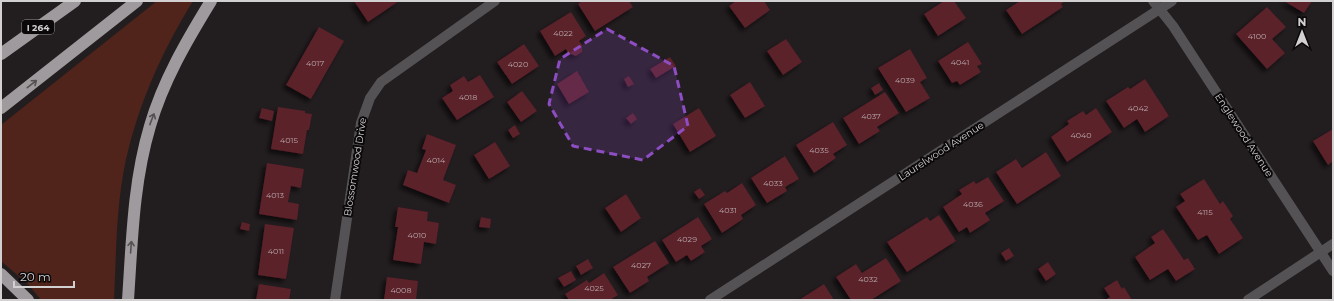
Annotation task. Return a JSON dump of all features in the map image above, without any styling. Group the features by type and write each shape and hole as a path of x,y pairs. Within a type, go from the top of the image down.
{"highway":[{"name":"I 264","path":"1,54 75,1"},
{"path":"1,108 137,1"},
{"path":"128,300 136,192 150,125 177,58 211,1"},
{"path":"1,274 28,300"}],"street":[{"name":"Blossomwood Drive","path":"335,300 361,123 370,98 381,82 401,66 495,1"},
{"name":"Englewood Avenue","path":"1153,1 1178,33 1333,270"},
{"name":"Laurelwood Avenue","path":"710,300 1172,1"},
{"path":"1248,300 1333,244"}],"highlighted area":[{"path":"607,29 674,66 688,126 643,160 573,146 549,104 560,59"}],"shaded area":[{"path":"157,1 193,1 159,63 141,107 128,152 119,206 114,300 41,300 28,284 1,261 1,125"}],"building":[{"path":"354,1 399,1 368,22"},
{"path":"582,1 629,1 633,7 595,31 578,4"},
{"path":"736,1 764,1 770,10 745,28 729,6"},
{"path":"944,1 954,1 966,18 938,36 924,14"},
{"path":"1020,1 1065,1 1061,4 1063,7 1022,34 1006,10"},
{"path":"1284,1 1312,1 1304,13"},
{"path":"1267,7 1286,27 1272,39 1285,53 1267,69 1236,34"},
{"path":"571,12 586,36 579,41 582,45 582,52 576,56 568,53 566,49 555,56 540,31"},
{"path":"319,27 344,41 311,99 286,85"},
{"path":"786,39 802,62 783,75 767,51"},
{"path":"968,42 982,64 977,66 981,72 960,85 957,81 952,83 938,61"},
{"path":"524,44 539,66 512,84 497,62"},
{"path":"910,49 927,78 920,82 930,98 906,112 878,68"},
{"path":"670,57 676,66 656,78 650,69"},
{"path":"577,71 589,92 569,104 557,84"},
{"path":"480,75 494,97 457,120 442,98 453,91 450,85 464,76 468,82"},
{"path":"629,76 634,84 628,87 624,79"},
{"path":"1145,79 1169,116 1145,132 1137,119 1124,128 1106,101 1128,87 1130,89"},
{"path":"750,82 765,106 745,118 730,95"},
{"path":"879,83 883,90 875,95 871,88"},
{"path":"522,91 537,111 521,122 507,102"},
{"path":"885,92 899,113 877,127 880,131 859,144 843,118"},
{"path":"278,107 305,111 305,113 312,114 309,130 307,130 303,154 271,149"},
{"path":"262,108 274,111 272,121 259,118"},
{"path":"699,108 716,136 690,152 673,124"},
{"path":"1096,108 1112,132 1067,162 1051,137 1069,124 1067,121 1083,111 1086,115"},
{"path":"633,113 637,119 631,124 626,118"},
{"path":"833,122 847,145 833,154 836,158 814,173 796,145"},
{"path":"515,125 520,134 513,138 508,130"},
{"path":"1333,129 1333,161 1328,165 1313,141"},
{"path":"427,134 456,145 443,180 456,185 449,203 403,185 408,170 417,173 426,150 422,149"},
{"path":"495,142 510,166 489,179 474,155"},
{"path":"1046,152 1061,176 1017,204 996,172 1016,159 1022,168"},
{"path":"785,156 799,179 785,187 787,191 767,203 751,178"},
{"path":"267,163 304,169 301,188 291,186 288,202 299,204 297,220 259,214"},
{"path":"988,177 1004,201 985,213 990,220 970,233 967,227 959,232 943,207 962,194 959,190 974,181 976,184"},
{"path":"1204,179 1220,204 1223,201 1233,216 1230,219 1243,238 1219,254 1207,235 1198,240 1176,207 1185,201 1180,194"},
{"path":"742,183 756,205 741,215 743,219 722,233 704,204 725,191 727,193"},
{"path":"700,188 705,195 699,199 694,192"},
{"path":"626,194 641,218 621,232 605,208"},
{"path":"398,207 428,212 427,221 439,223 436,244 424,242 421,264 393,260 398,227 395,227"},
{"path":"939,215 956,241 907,272 887,242 927,217 930,221"},
{"path":"481,217 491,219 490,228 479,227"},
{"path":"698,217 712,239 701,246 705,252 691,261 687,255 676,262 662,240"},
{"path":"242,222 250,224 249,231 240,229"},
{"path":"265,224 294,228 286,279 258,275"},
{"path":"1163,229 1184,260 1188,258 1195,269 1176,281 1168,269 1150,280 1135,257 1155,243 1151,237"},
{"path":"655,241 669,263 647,277 649,281 630,293 613,267"},
{"path":"1009,248 1014,256 1006,261 1001,253"},
{"path":"886,258 901,281 871,300 851,300 836,277 856,264 862,273"},
{"path":"588,259 593,268 581,275 576,266"},
{"path":"1048,262 1056,274 1046,281 1038,269"},
{"path":"571,271 576,280 564,287 558,278"},
{"path":"604,273 618,295 610,300 569,300 565,294 587,280 589,283"},
{"path":"387,277 418,281 416,300 384,300"},
{"path":"1117,280 1122,289 1124,287 1132,300 1105,300 1110,297 1104,288"},
{"path":"259,284 291,289 289,300 256,300"},
{"path":"824,284 834,300 799,300"}]}
